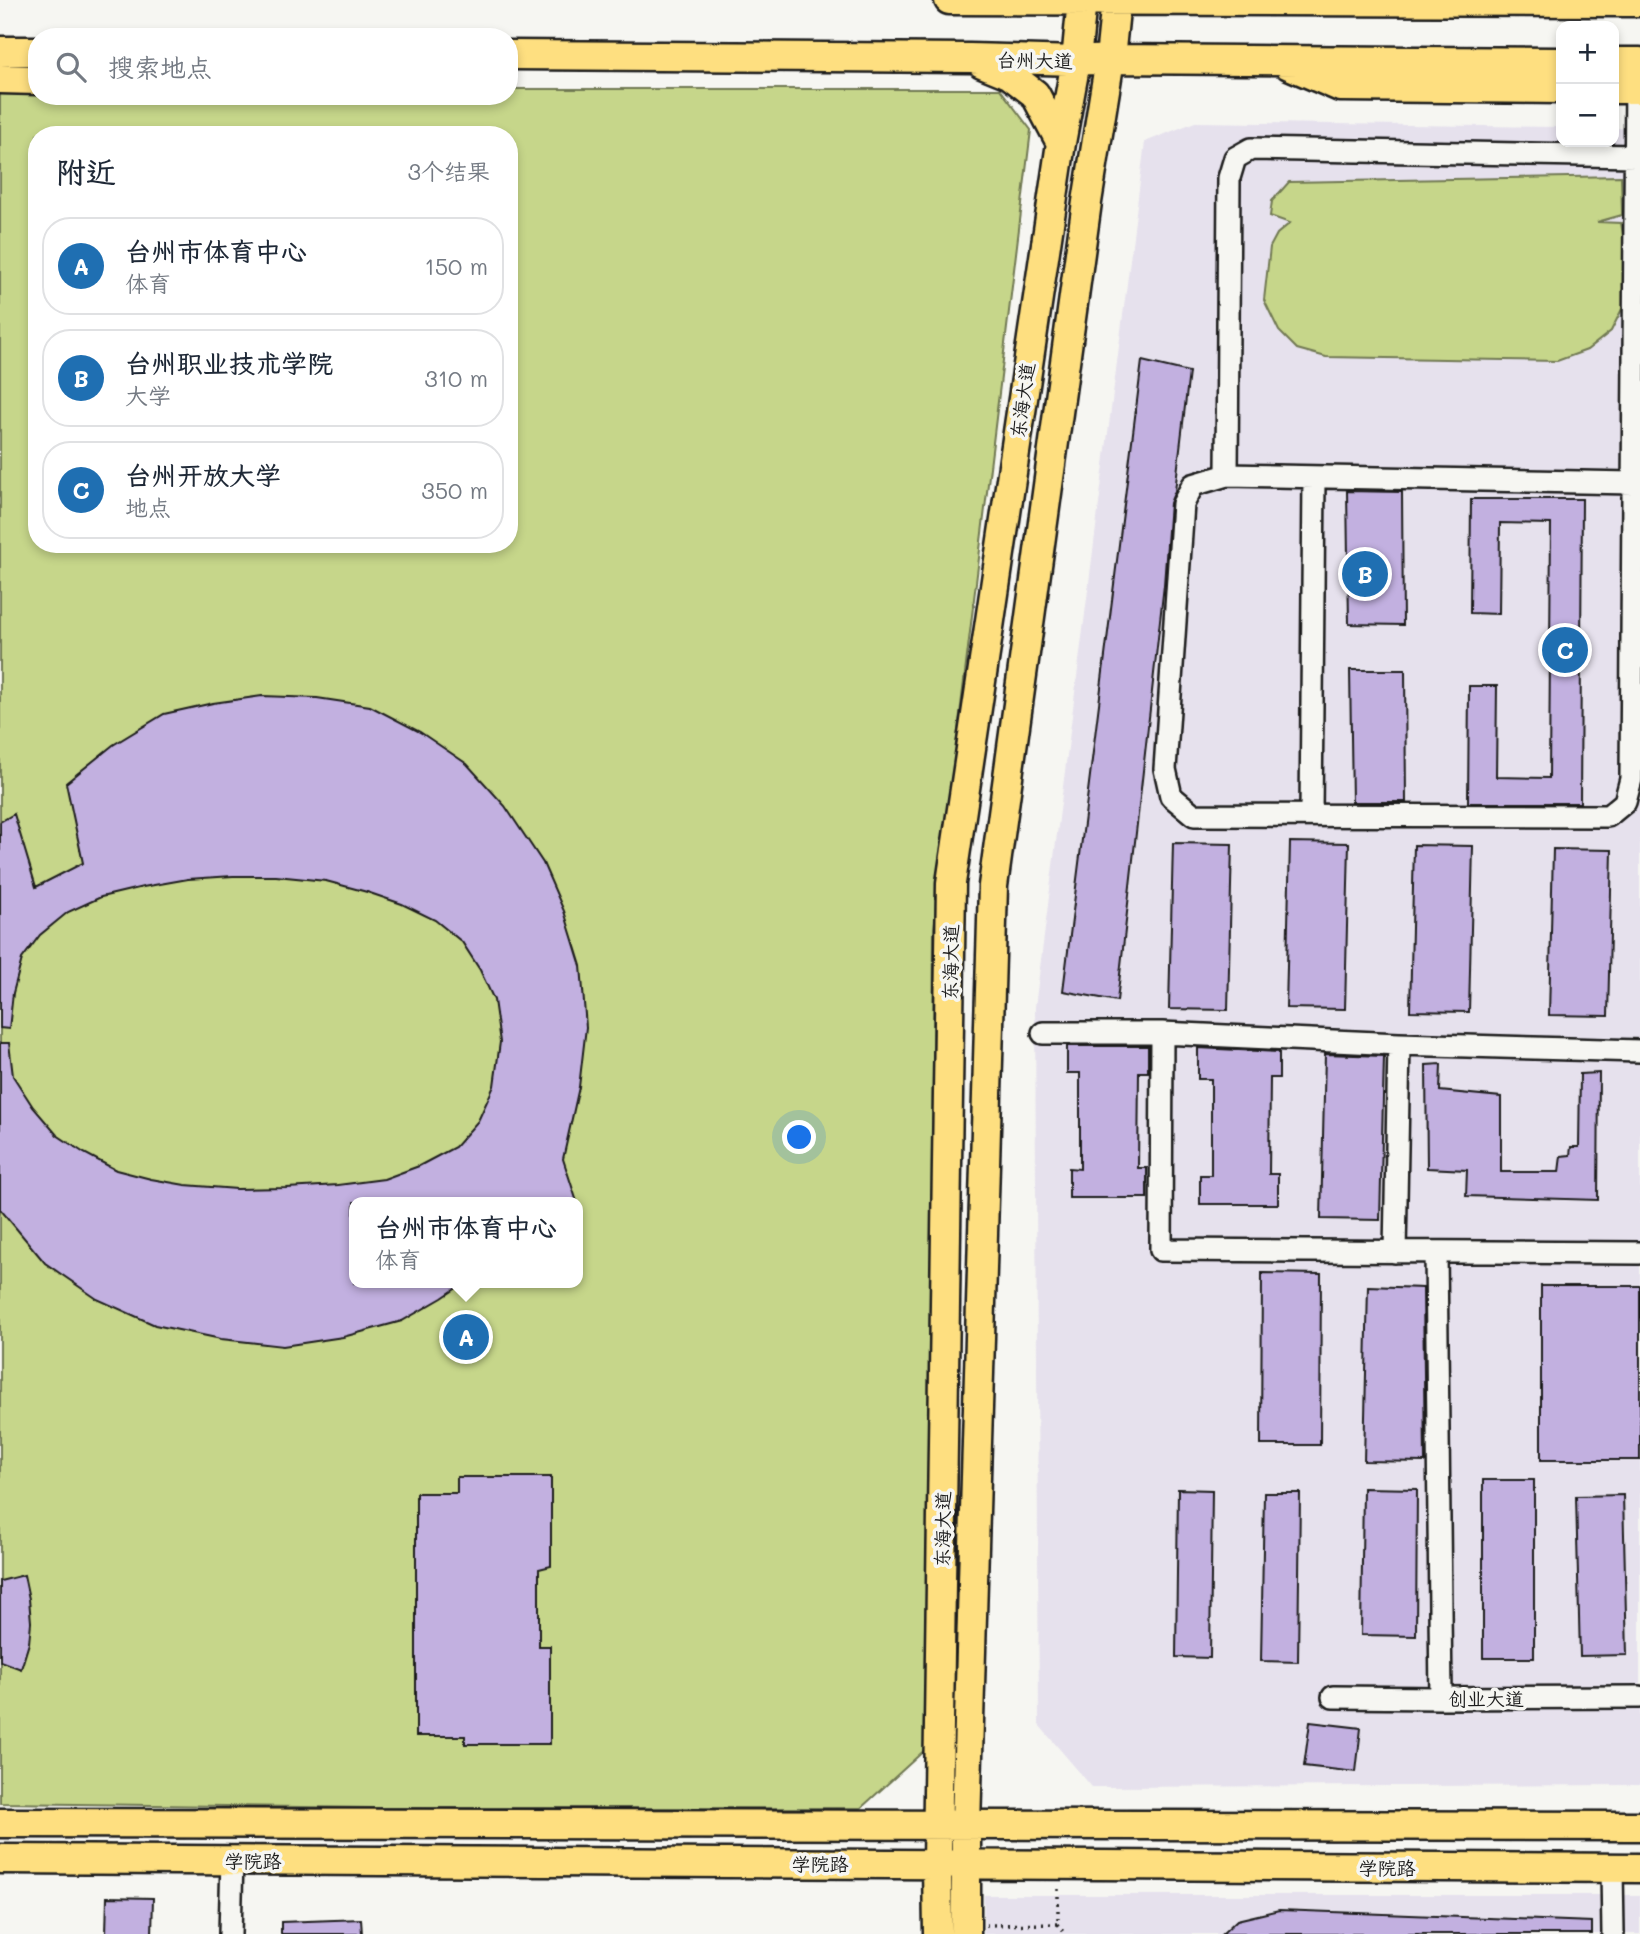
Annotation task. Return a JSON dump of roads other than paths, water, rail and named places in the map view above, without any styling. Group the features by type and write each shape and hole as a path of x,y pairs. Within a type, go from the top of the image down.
{"main road":[{"path":"949,0 1634,1"},
{"name":"东海大道","path":"938,1934 951,883 1061,143 1076,61 1082,0"},
{"name":"东海大道","path":"966,1929 966,1825 993,886 1116,1"},
{"path":"0,51 28,51"},
{"name":"台州大道","path":"518,55 1076,61 1556,62"},
{"path":"518,70 553,55"},
{"path":"970,58 1009,74 1035,94 1061,143"},
{"path":"1277,60 1340,88 1556,89"},
{"path":"0,79 28,80"},
{"name":"学院路","path":"0,1823 1640,1826"},
{"name":"学院路","path":"0,1859 1626,1868"}],"street":[{"path":"1630,76 1635,156 1633,483 1631,779 1625,802 1608,816 1194,815 1171,796 1165,769 1183,504 1193,485 1227,475 1633,483"},
{"path":"1227,475 1229,178 1235,158 1251,149 1635,156"},
{"path":"1311,815 1314,478"},
{"path":"1044,1033 1162,1033 1640,1051"},
{"path":"1162,1033 1161,1250 1640,1253"},
{"path":"1395,1252 1399,1044"},
{"path":"1436,1252 1441,1698"},
{"name":"创业大道","path":"1333,1697 1640,1697"},
{"path":"230,1934 232,1860"},
{"path":"1613,1934 1626,1868"}],"place":[{"name":"台州职业技术学院","path":"1365,574"},
{"name":"台州开放大学","path":"1565,650"},
{"name":"台州市体育中心","path":"466,1337"}]}
